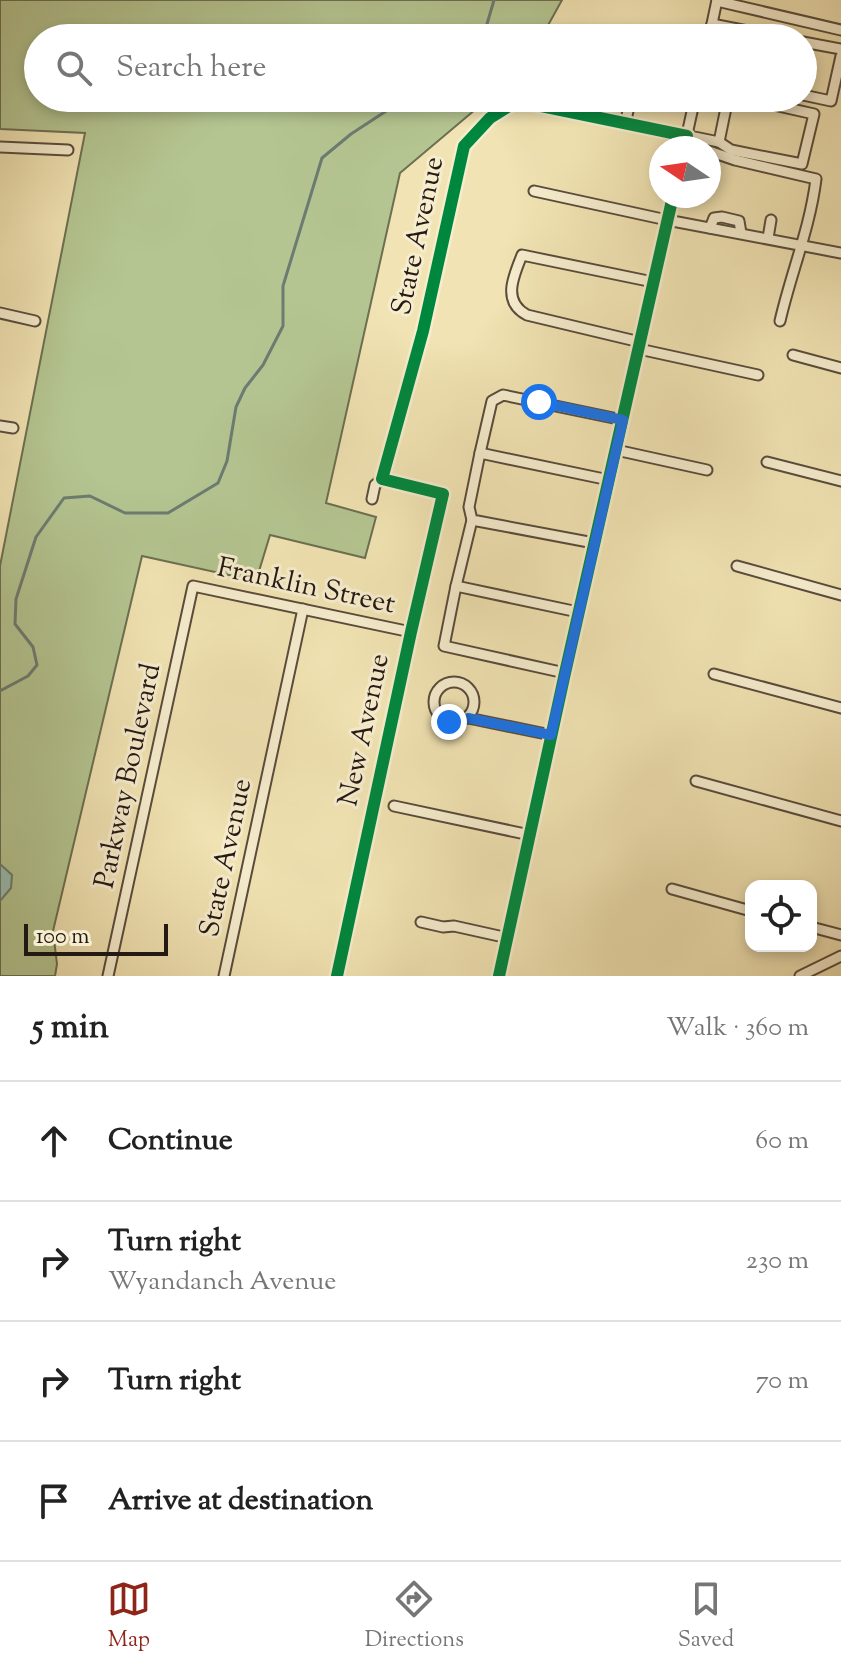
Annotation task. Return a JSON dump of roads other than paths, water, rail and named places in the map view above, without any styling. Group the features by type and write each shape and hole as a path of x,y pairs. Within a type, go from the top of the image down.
{"street":[{"path":"712,24 717,1 815,24"},
{"path":"817,24 841,30"},
{"path":"817,45 841,49"},
{"path":"817,98 831,101 841,56"},
{"name":"State Avenue","path":"382,479 423,331 464,146 500,112"},
{"name":"State Avenue","path":"569,112 663,136"},
{"path":"625,124 628,112"},
{"path":"687,136 692,112"},
{"path":"720,136 724,112"},
{"path":"721,143 731,150 802,164 814,114 805,112"},
{"path":"0,147 68,150"},
{"path":"721,155 815,178 804,244 789,282 780,321"},
{"path":"534,191 841,253"},
{"path":"499,976 670,208"},
{"path":"768,238 771,220"},
{"path":"653,282 522,255 510,294 514,306 527,315 758,375"},
{"path":"0,313 35,321"},
{"path":"793,355 841,368"},
{"path":"565,673 444,646 472,520 469,507 480,453 492,401 503,395 623,420"},
{"path":"0,426 13,428"},
{"path":"616,450 707,470"},
{"path":"480,453 609,480"},
{"path":"767,462 841,481"},
{"path":"372,499 375,485 382,479"},
{"name":"New Avenue","path":"337,976 443,494 382,479"},
{"path":"472,520 594,543"},
{"path":"737,566 841,595"},
{"name":"Franklin Street","path":"193,586 411,632"},
{"name":"Parkway Boulevard","path":"108,976 193,586"},
{"path":"456,586 578,612"},
{"name":"State Avenue","path":"224,976 303,609"},
{"path":"714,674 841,708"},
{"path":"468,718 475,700 469,688 457,681 443,685 435,696 438,715 456,723 468,718 551,735"},
{"path":"696,781 841,821"},
{"path":"394,806 530,835"},
{"path":"672,889 745,909"},
{"path":"421,922 508,938"},
{"path":"817,929 841,935"},
{"path":"800,976 841,956"}],"waterway":[{"path":"487,24 494,0"},
{"path":"0,691 28,676 37,665 33,647 15,624 16,599 36,537 64,498 90,496 125,513 168,513 218,483 227,461 236,407 283,326 283,286 322,158 385,112"}]}
